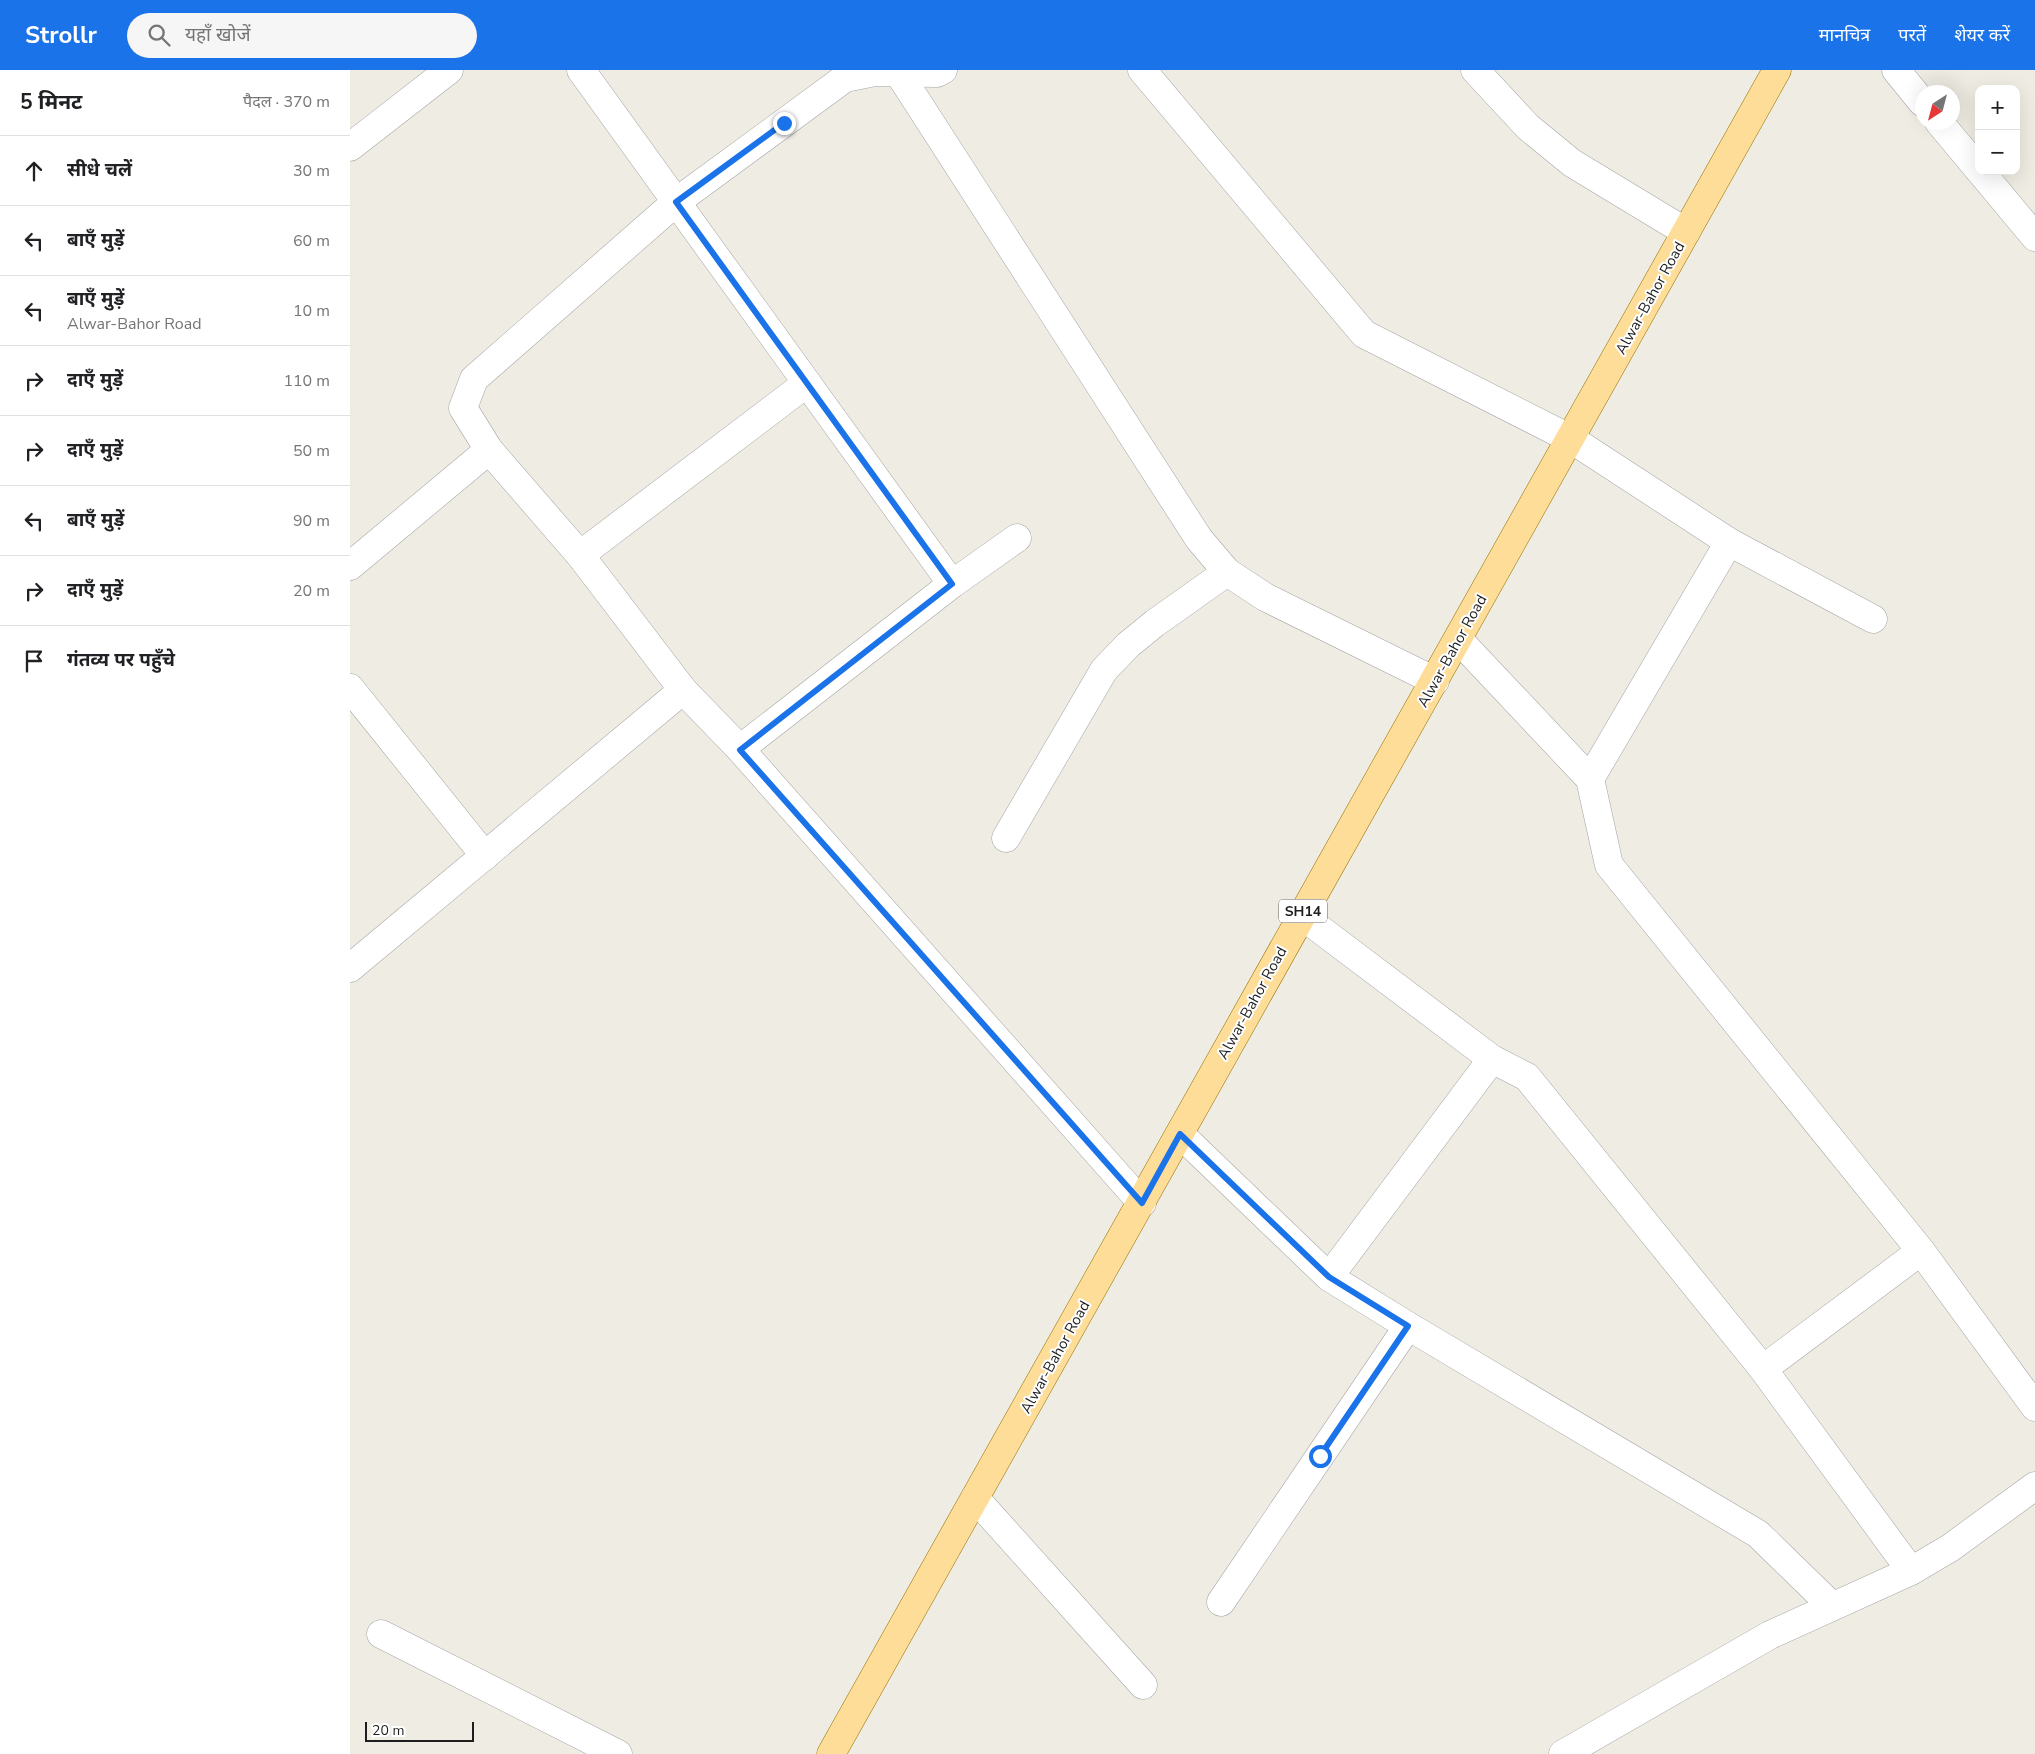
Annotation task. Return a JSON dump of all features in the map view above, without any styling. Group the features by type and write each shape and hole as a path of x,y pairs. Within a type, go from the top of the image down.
{"main road":[{"name":"Alwar-Bahor Road","path":"831,1754 1777,70"}],"street":[{"path":"350,147 449,70"},
{"path":"581,70 952,584"},
{"path":"943,70 937,73 875,72 845,78 676,202 474,379 463,408 489,450 580,555 683,690 740,750 1142,1203"},
{"path":"1142,70 1364,334 1571,439 1729,542 1873,619"},
{"path":"1476,70 1528,128 1572,163 1686,232"},
{"path":"1896,70 1915,93"},
{"path":"898,72 1199,539 1227,572 1265,597 1435,681"},
{"path":"1946,130 1975,165"},
{"path":"1983,175 2035,237"},
{"path":"580,555 807,383"},
{"path":"350,566 489,450"},
{"path":"740,750 952,584 1017,538"},
{"path":"1590,779 1729,542"},
{"path":"1006,838 1104,670 1128,645 1155,623 1227,572"},
{"path":"1458,639 1590,779 1609,865 1921,1251 2035,1407"},
{"path":"350,688 485,856"},
{"path":"350,968 683,690"},
{"path":"1301,915 1492,1059 1527,1077 1763,1369 1910,1571"},
{"path":"1329,1277 1492,1059"},
{"path":"1180,1134 1329,1277 1758,1534 1832,1606"},
{"path":"1763,1369 1921,1251"},
{"path":"1222,1602 1408,1326"},
{"path":"1562,1754 1770,1635 1910,1571 1950,1548 2035,1486"},
{"path":"976,1498 1144,1685"},
{"path":"381,1634 618,1754"}],"route":[{"path":"784,123 676,202 952,584 740,750 1142,1203 1180,1134 1329,1277 1408,1326 1320,1456"}]}
